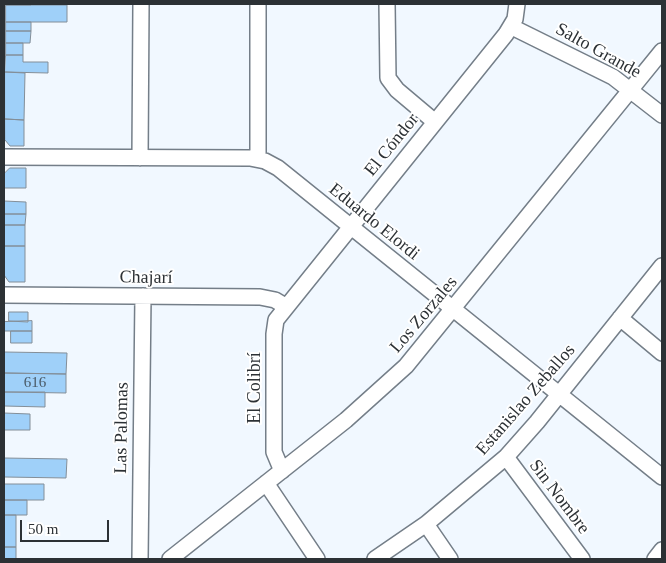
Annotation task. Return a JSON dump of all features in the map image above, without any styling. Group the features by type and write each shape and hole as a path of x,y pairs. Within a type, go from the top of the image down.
{"street":[{"path":"140,158 141,4"},
{"path":"258,4 258,159"},
{"path":"387,4 388,78 397,90 435,122"},
{"name":"El Cóndor","path":"285,306 512,27 517,4"},
{"name":"Salto Grande","path":"512,27 603,72 632,89 662,115"},
{"name":"Los Zorzales","path":"170,559 387,385 423,348 662,51"},
{"name":"Eduardo Elordi","path":"4,157 258,159 278,168 662,477"},
{"name":"Estanislao Zeballos","path":"375,559 426,524 506,456 559,394 662,266"},
{"name":"Chajarí","path":"4,295 260,297 275,300 285,306"},
{"name":"Las Palomas","path":"140,559 143,296"},
{"name":"El Colibrí","path":"282,471 274,452 274,334 276,320 285,306"},
{"path":"620,318 662,352"},
{"name":"Sin Nombre","path":"506,456 582,559"},
{"path":"266,483 317,559"},
{"path":"426,524 450,559"},
{"path":"655,559 662,550"}],"building":[{"path":"31,4 31,5 6,5"},
{"path":"6,5 67,5 67,22 6,22"},
{"path":"6,22 31,22 31,31 6,31"},
{"path":"6,31 31,31 30,43 6,43"},
{"path":"6,43 23,43 23,55 6,55"},
{"path":"6,55 23,55 23,62 48,62 48,73 5,72"},
{"path":"5,72 25,73 24,120 5,119"},
{"path":"5,119 24,120 24,146 10,146 5,140"},
{"path":"10,168 26,168 26,188 4,188 4,174"},
{"path":"4,201 26,202 26,214 4,214"},
{"path":"4,214 26,214 25,225 4,225"},
{"path":"4,225 25,225 25,246 4,246"},
{"path":"4,246 25,246 25,282 9,282 4,275"},
{"path":"9,312 28,312 28,322 9,321"},
{"path":"32,321 32,331 4,331 4,322"},
{"path":"11,331 32,331 32,343 11,343"},
{"path":"4,352 67,353 66,374 4,373"},
{"path":"4,373 66,374 66,393 4,392"},
{"path":"4,392 45,392 45,407 4,406"},
{"path":"4,413 30,414 30,430 4,430"},
{"path":"4,458 67,459 66,478 4,477"},
{"path":"4,484 44,484 44,500 4,500"},
{"path":"4,500 27,500 27,515 4,515"},
{"path":"4,515 16,515 16,547 4,547"},
{"path":"4,547 16,547 16,559 4,559"}]}
